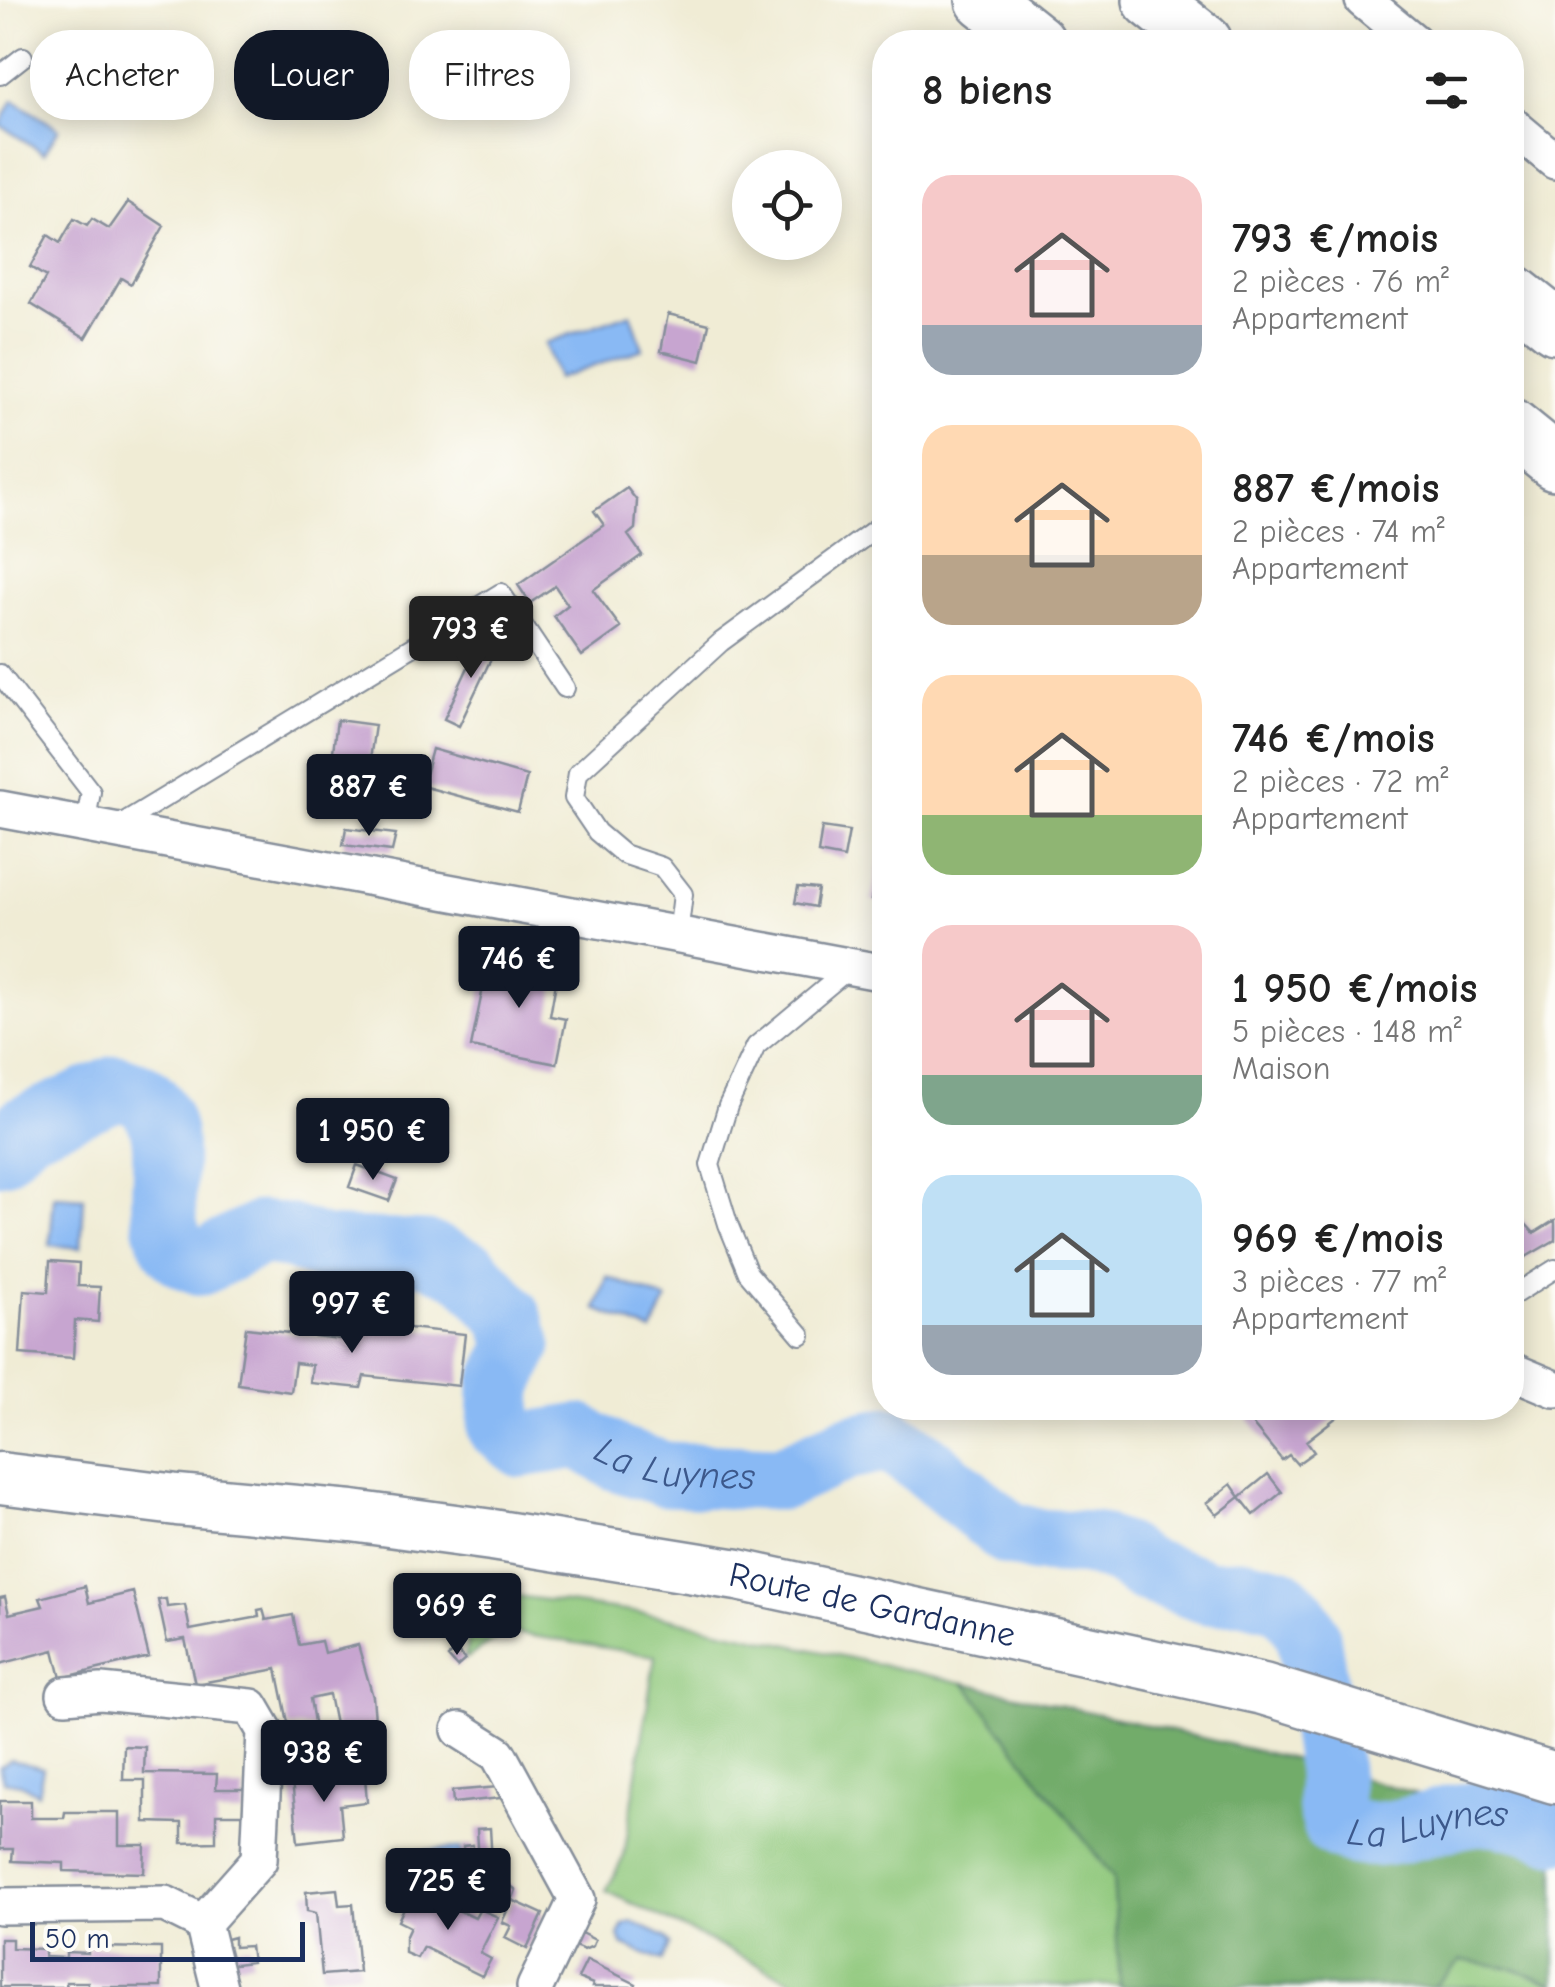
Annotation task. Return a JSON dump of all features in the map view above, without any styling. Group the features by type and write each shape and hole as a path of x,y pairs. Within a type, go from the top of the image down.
{"highway":[{"path":"984,0 1023,30"},
{"path":"1151,0 1189,30"},
{"path":"1524,301 1555,326"},
{"path":"1524,437 1555,462"}],"main road":[{"name":"Route de Gardanne","path":"0,1478 352,1516 738,1575 1264,1689 1555,1778"},
{"name":"Route de Gardanne","path":"0,1491 178,1500"}],"street":[{"path":"1363,0 1399,30"},
{"path":"1524,135 1555,161"},
{"path":"0,809 868,970"},
{"path":"1524,1376 1555,1389"},
{"path":"65,1695 101,1692 251,1707 265,1731 259,1860 204,1923"},
{"path":"460,1730 498,1754 578,1899 536,1987"},
{"path":"0,1906 165,1904 204,1923"},
{"path":"204,1923 219,1987"}],"lane":[{"path":"0,76 22,57"},
{"path":"678,935 683,894 662,867 624,854 596,832 574,798 578,774 721,642 872,532"},
{"path":"0,674 91,792 98,827 502,592 565,688"},
{"path":"801,1335 748,1273 710,1165 728,1106 756,1046 868,970"},
{"path":"1524,1288 1555,1269"}],"green space":[{"path":"473,1590 654,1615 965,1683 1113,1877 1121,1985 805,1987 606,1891 624,1856 655,1656 508,1632 465,1659"},
{"path":"965,1683 1310,1763 1555,1834 1555,1984 1512,1968 1462,1960 1433,1987 1120,1987 1113,1877"},
{"path":"1461,1960 1512,1968 1555,1987 1433,1987"}],"water":[{"path":"13,100 30,111 30,120 45,120 59,129 44,153 0,125"},
{"path":"631,313 643,349 557,379 545,343"},
{"path":"54,1196 84,1198 81,1248 50,1245"},
{"path":"607,1277 667,1300 652,1332 596,1309"},
{"path":"335,1734 348,1736 349,1750 335,1755 306,1756 305,1740"},
{"path":"11,1760 43,1768 38,1794 21,1784 3,1781 0,1767"},
{"path":"460,1848 462,1875 406,1884 398,1875 407,1865 408,1852"},
{"path":"632,1922 665,1937 670,1944 662,1961 622,1945 619,1936 624,1925"}],"building":[{"path":"128,202 164,226 131,284 121,278 86,338 31,304 46,277 30,267 48,235 60,243 74,219 87,226 92,219 109,229"},
{"path":"668,314 709,324 701,361 661,351"},
{"path":"627,488 637,501 635,529 628,535 642,555 593,590 621,628 582,656 554,616 568,605 555,586 530,603 518,585 604,525 594,511"},
{"path":"483,635 498,644 459,726 444,719"},
{"path":"337,720 375,725 366,788 329,783"},
{"path":"432,749 527,776 518,812 422,786"},
{"path":"822,827 849,831 844,858 818,853"},
{"path":"346,828 396,834 392,851 343,845"},
{"path":"798,887 818,889 815,907 795,903"},
{"path":"506,955 559,966 550,1016 566,1019 557,1064 471,1047 489,958 505,962"},
{"path":"357,1165 397,1180 389,1201 349,1187"},
{"path":"1555,1220 1555,1240 1524,1258 1524,1222 1534,1233"},
{"path":"50,1261 79,1263 78,1286 100,1287 98,1322 75,1320 73,1358 20,1354 24,1290 48,1292"},
{"path":"334,1320 465,1334 459,1386 364,1376 361,1388 310,1383 312,1365 295,1363 291,1392 238,1384 246,1328 341,1339 342,1330"},
{"path":"1249,1420 1333,1420 1306,1441 1314,1452 1297,1464 1289,1455 1282,1460"},
{"path":"1268,1474 1282,1492 1254,1515 1240,1497"},
{"path":"1231,1484 1240,1497 1217,1515 1207,1503"},
{"path":"85,1586 89,1603 133,1592 149,1657 61,1678 54,1650 0,1664 0,1598 5,1597 9,1614 43,1606 40,1598"},
{"path":"166,1599 167,1607 185,1605 190,1630 259,1617 258,1610 263,1609 266,1620 293,1615 299,1645 321,1641 324,1653 358,1645 373,1697 376,1731 336,1729 329,1695 310,1699 315,1728 289,1727 277,1669 195,1684 185,1639 167,1642 158,1600"},
{"path":"456,1650 465,1660 457,1667 448,1657"},
{"path":"124,1746 145,1747 144,1773 217,1774 216,1789 244,1789 244,1814 216,1814 216,1842 182,1843 182,1823 145,1822 145,1780 123,1780"},
{"path":"365,1777 367,1802 340,1805 343,1837 298,1842 292,1780"},
{"path":"498,1787 501,1798 453,1803 452,1791"},
{"path":"0,1801 31,1801 31,1818 64,1818 65,1812 119,1812 119,1845 145,1845 144,1873 64,1871 64,1863 12,1861 13,1849 0,1849"},
{"path":"490,1828 492,1863 479,1863 477,1829"},
{"path":"473,1845 474,1874 464,1876 463,1846"},
{"path":"489,1869 516,1890 513,1898 495,1891 479,1873"},
{"path":"337,1889 339,1905 353,1904 359,1972 322,1975 316,1913 307,1911 306,1892"},
{"path":"410,1895 442,1909 445,1904 475,1918 480,1909 498,1917 480,1953 491,1959 482,1976 423,1947 417,1958 405,1953 410,1927 398,1921"},
{"path":"512,1900 543,1914 527,1949 505,1938 511,1926 502,1922"},
{"path":"579,1932 595,1940 593,1946 584,1950 572,1945"},
{"path":"234,1937 234,1947 250,1946 252,1962 226,1965 223,1940"},
{"path":"0,1939 12,1939 12,1948 45,1949 45,1957 66,1958 66,1952 88,1953 88,1947 161,1948 161,1987 88,1987 88,1982 66,1982 66,1987 0,1987"},
{"path":"587,1960 636,1984 635,1987 592,1987 593,1984 578,1978"}],"waterway":[{"name":"La Luynes","path":"0,1152 25,1127 119,1087 137,1093 156,1112 163,1131 164,1218 169,1237 184,1256 201,1263 261,1233 287,1236 324,1249 427,1253 470,1272 509,1315 520,1345 501,1386 500,1428 522,1445 579,1436 618,1459 665,1474 781,1478 849,1447 888,1439 921,1461 1008,1533 1036,1541 1093,1544 1121,1554 1143,1569 1208,1592 1245,1591 1280,1599 1296,1614 1308,1636 1335,1825 1353,1832 1391,1833 1487,1813 1522,1819 1555,1831"}]}
